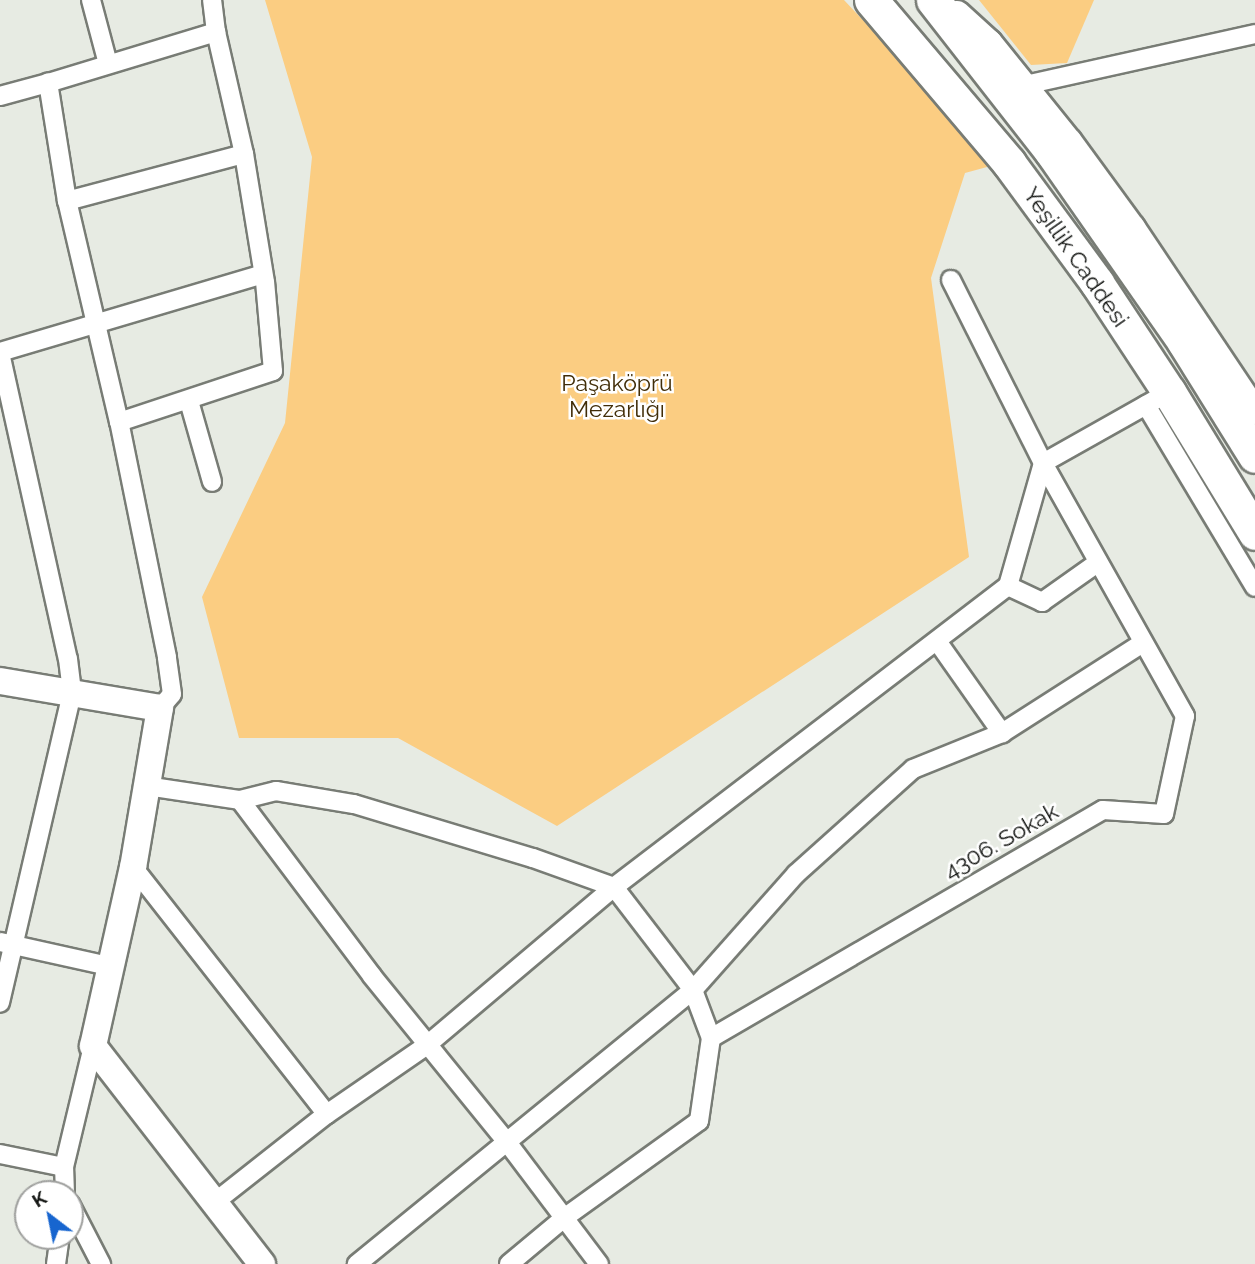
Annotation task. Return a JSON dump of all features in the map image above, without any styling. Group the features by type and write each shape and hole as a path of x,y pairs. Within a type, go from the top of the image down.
{"highway":[{"name":"Yeşillik Caddesi","path":"871,0 1009,163 1097,283 1158,398 1255,533"},
{"name":"Yeşillik Caddesi","path":"933,0 1051,151 1184,342 1255,456"}],"street":[{"path":"91,0 108,64"},
{"path":"119,422 273,371 263,274 244,154 216,32 212,0"},
{"path":"942,0 989,43 1025,85 1132,228 1255,412"},
{"path":"0,96 216,32"},
{"path":"1025,85 1255,34"},
{"path":"48,83 67,201 119,422 167,657 172,694 160,708 113,967 64,1167 64,1180"},
{"path":"67,201 244,154"},
{"path":"0,1003 6,944 72,694 68,659 0,353 263,274"},
{"path":"357,1264 693,990 796,874 913,769 1002,733 1143,643 1043,463 951,279"},
{"path":"215,1202 327,1114 428,1045 614,887 1008,586 1043,463 1158,398 1255,587"},
{"path":"189,401 212,482"},
{"path":"1008,586 1042,602 1097,563"},
{"path":"937,641 1002,733"},
{"name":"4306. Sokak","path":"711,1038 1103,810 1164,814 1185,716 1143,643"},
{"path":"0,681 160,708"},
{"path":"146,786 240,800 276,791 354,804 533,858 614,887 693,990 711,1038 699,1121 564,1218 509,1264"},
{"path":"240,800 599,1264"},
{"path":"133,867 327,1114"},
{"path":"6,944 113,967"},
{"path":"93,1046 262,1264"},
{"path":"0,1154 64,1167"},
{"path":"84,1231 101,1264"}],"green space":[{"name":"Paşaköprü Mezarlığı","path":"265,0 844,0 998,164 965,173 931,278 969,557 557,826 398,738 239,738 202,597 285,423 312,157"},
{"path":"979,0 1094,0 1067,63 1031,65"}]}
